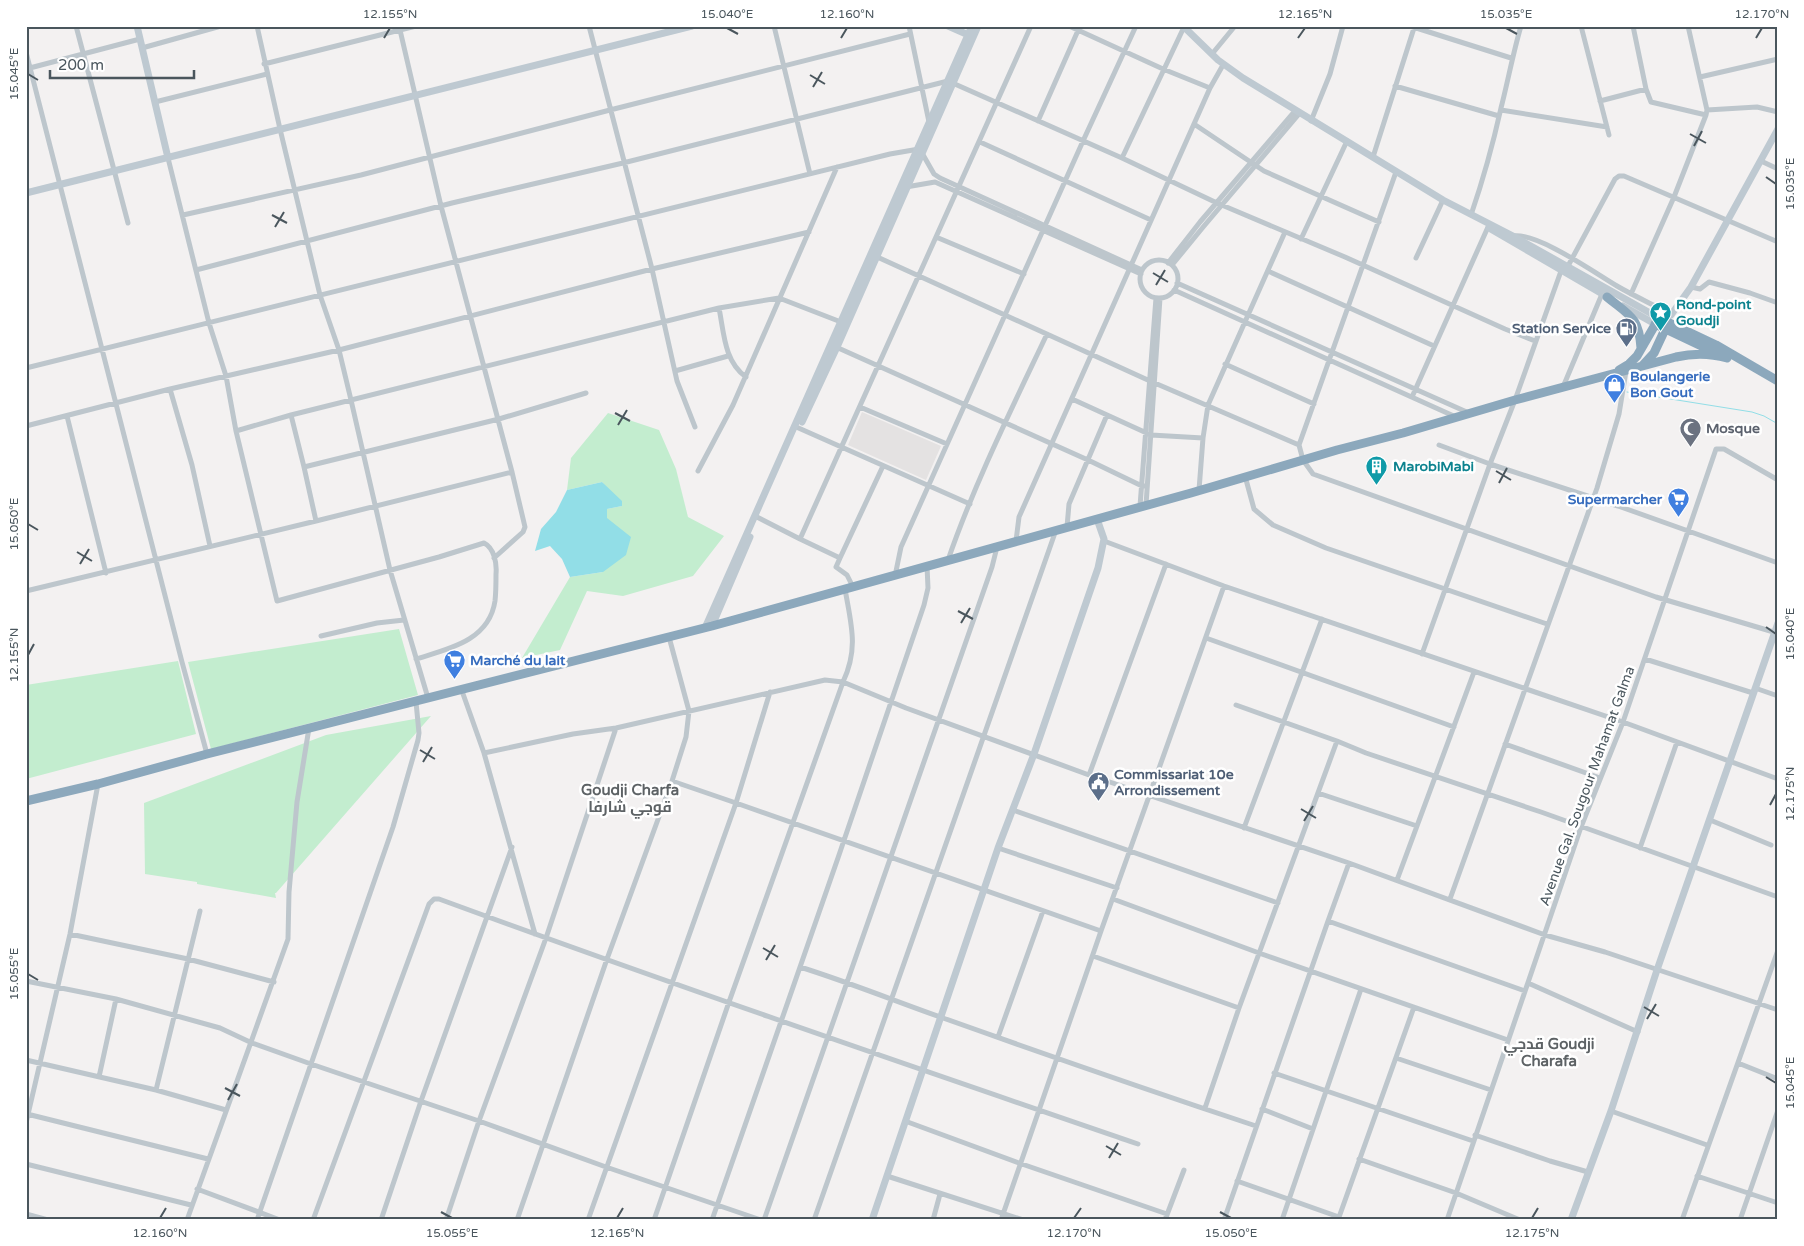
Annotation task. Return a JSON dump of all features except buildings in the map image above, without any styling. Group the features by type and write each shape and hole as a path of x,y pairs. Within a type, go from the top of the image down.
{"highway":[{"path":"1605,296 1632,318 1640,332 1641,348"},
{"path":"1669,319 1727,358 1778,382"},
{"path":"1636,368 1651,357 1669,319"},
{"path":"1610,375 1629,364 1637,356 1657,321 1669,319 1778,382"},
{"path":"26,801 709,627 1563,387 1690,354 1711,354 1727,358"}],"street":[{"path":"76,26 128,223"},
{"path":"137,26 209,323 226,376 236,431 276,601 439,558 484,543 490,547 496,570 495,602 484,626 464,643 416,659"},
{"path":"142,48 221,26"},
{"path":"257,26 264,64 320,294 338,350 364,452 390,570 428,698"},
{"path":"264,64 416,26"},
{"path":"589,26 652,269 677,381 695,428"},
{"path":"26,193 692,26"},
{"path":"774,26 810,174"},
{"path":"909,26 930,123"},
{"path":"948,26 971,36"},
{"path":"971,36 972,26"},
{"path":"834,346 841,322 906,188 971,36 978,26"},
{"path":"800,539 1032,26"},
{"path":"1070,26 1079,28 1163,69 1210,88"},
{"path":"895,576 901,546 1136,26"},
{"path":"1212,54 1235,26"},
{"path":"1311,121 1330,74 1343,26"},
{"path":"1473,216 1501,110 1511,58 1521,26"},
{"path":"1581,26 1609,135"},
{"path":"1633,26 1646,90 1651,102 1707,113 1757,107 1778,112"},
{"path":"1632,294 1674,197 1707,113 1688,26"},
{"path":"1122,158 1184,27 1223,65 1311,121 1443,200 1632,294 1669,319 1691,287 1778,129"},
{"path":"1373,157 1412,27 1511,58"},
{"path":"1038,121 1079,28"},
{"path":"400,30 441,206 499,419 525,527 523,532 494,558"},
{"path":"183,215 361,175 910,34"},
{"path":"28,68 140,39"},
{"path":"26,52 28,68 61,184 156,560 208,754"},
{"path":"1700,77 1778,59"},
{"path":"1016,541 1019,517 1129,267 1210,88 1223,65"},
{"path":"155,102 267,74"},
{"path":"709,627 796,428 922,150 930,123 951,82"},
{"path":"196,270 441,206 623,163 922,87 951,82 1169,179 1219,204 1535,341"},
{"path":"1395,86 1499,116"},
{"path":"1600,100 1646,90"},
{"path":"1501,110 1607,128"},
{"path":"1170,264 1297,112"},
{"path":"1194,124 1253,164 1379,222"},
{"path":"1301,239 1347,141"},
{"path":"980,142 1151,220"},
{"path":"26,368 890,154 922,150"},
{"path":"922,150 934,174 1044,228 1142,272"},
{"path":"1761,161 1778,169"},
{"path":"698,471 746,378 837,167"},
{"path":"1396,172 1299,445 1303,460 1313,474 1664,599 1776,632"},
{"path":"1570,263 1615,178 1619,176 1624,176 1778,242"},
{"path":"906,188 935,182 1044,228"},
{"path":"1416,258 1443,200"},
{"path":"1473,216 1561,271 1605,296 1657,321"},
{"path":"1412,397 1488,227"},
{"path":"26,426 170,389 338,350 652,269 809,232"},
{"path":"1199,490 1208,405 1285,232"},
{"path":"936,236 1024,274"},
{"path":"874,255 1152,382 1299,445"},
{"path":"1163,260 1170,264 1177,274 1177,283 1174,290 1168,296 1158,298 1145,292 1140,281 1142,272 1151,262 1163,260"},
{"path":"1570,263 1657,321"},
{"path":"1268,271 1434,346"},
{"path":"1422,654 1561,271"},
{"path":"1691,287 1700,289 1709,282 1750,293 1778,304"},
{"path":"1177,283 1469,413"},
{"path":"1174,290 1456,417"},
{"path":"1563,387 1605,296"},
{"path":"236,431 291,415 719,308 779,298 841,322"},
{"path":"1143,506 1158,298"},
{"path":"719,308 728,356 733,366 746,378"},
{"path":"948,560 970,504 1047,334"},
{"path":"834,346 1145,486"},
{"path":"675,371 728,356"},
{"path":"1225,364 1314,404"},
{"path":"1450,899 1593,498 1619,414 1626,372"},
{"path":"170,389 192,464 210,546"},
{"path":"304,467 499,419 586,393"},
{"path":"1072,399 1149,434 1203,438"},
{"path":"860,407 947,444"},
{"path":"291,415 316,522"},
{"path":"1067,527 1068,504 1107,415"},
{"path":"67,416 106,573"},
{"path":"796,428 970,504"},
{"path":"1439,445 1778,563"},
{"name":"Avenue Gal. Sougour Mahamat Galma","path":"1446,1220 1581,827 1623,722 1716,449 1724,449 1778,480"},
{"path":"654,1220 729,1002 843,682 851,666 853,644 849,588 847,575 836,567 883,466"},
{"path":"26,592 210,546 316,522 512,472"},
{"path":"1245,476 1254,509 1273,525 1326,548 1547,624"},
{"path":"757,517 840,558"},
{"path":"872,1220 998,848 1034,754 1098,568 1104,541 1097,518"},
{"path":"814,1220 934,873 1056,530"},
{"path":"1104,541 1224,586 1623,722 1778,779"},
{"path":"26,981 116,999 220,1028 252,1043 310,1064 364,1081 665,1188 762,1220 992,567 997,546"},
{"path":"1089,775 1166,564"},
{"path":"712,1220 844,842 924,605 928,588 927,566"},
{"path":"1001,1220 1019,1163 1224,586"},
{"path":"1244,828 1322,619"},
{"path":"321,636 377,623 404,620"},
{"path":"1571,1220 1611,1111 1729,761 1778,623"},
{"path":"517,1220 607,959 672,782 686,737 689,711 669,637"},
{"path":"1206,638 1454,728"},
{"path":"1645,659 1754,691 1778,696"},
{"path":"1398,880 1474,672"},
{"path":"484,752 573,734 616,728 825,680 843,682 891,702 1089,775 1398,880 1545,935 1778,1010"},
{"path":"462,691 484,752 535,934"},
{"path":"588,1220 736,803 770,692"},
{"path":"257,1220 375,880 412,766 419,732 416,702"},
{"path":"1236,705 1366,753 1778,897"},
{"path":"187,1220 288,940 289,892 297,802 309,728"},
{"path":"446,1220 479,1121 546,938 616,728"},
{"path":"1205,1108 1239,1008 1337,741"},
{"path":"1640,848 1677,742"},
{"path":"1504,744 1600,778"},
{"path":"672,782 1101,931"},
{"path":"26,1123 70,934 98,784"},
{"path":"1318,792 1417,826"},
{"path":"1013,810 1278,903"},
{"path":"1710,820 1771,845"},
{"path":"382,1220 421,1101 512,848"},
{"path":"998,848 1117,888"},
{"path":"1224,1220 1349,863"},
{"path":"313,1220 429,904 434,899 439,899 827,1038 1138,1144"},
{"path":"1113,899 1259,953 1508,1040"},
{"path":"156,1090 200,911"},
{"path":"998,1038 1043,911"},
{"path":"1328,921 1525,991"},
{"path":"70,934 188,959 274,982"},
{"path":"1682,1220 1707,1145 1778,950"},
{"path":"1093,956 1239,1008"},
{"path":"800,966 846,981 998,1038 1256,1126"},
{"path":"1528,983 1638,1032"},
{"path":"1282,1220 1361,989"},
{"path":"99,1077 116,999"},
{"path":"1237,1181 1338,1218 1414,1007"},
{"path":"1396,1058 1491,1090"},
{"path":"26,1060 156,1090 226,1110"},
{"path":"1738,1063 1778,1079"},
{"path":"1274,1073 1378,1108 1588,1172"},
{"path":"1262,1109 1313,1129"},
{"path":"1740,1220 1778,1110"},
{"path":"1611,1111 1707,1145"},
{"path":"27,1114 208,1159"},
{"path":"905,1121 1166,1217 1184,1170"},
{"path":"1359,1159 1456,1193 1520,1220"},
{"path":"26,1164 192,1205"},
{"path":"887,1176 1023,1220"},
{"path":"1697,1176 1778,1203"},
{"path":"198,1189 280,1220"},
{"path":"933,1220 940,1194"},
{"path":"26,1214 48,1220"}],"shaded area":[{"path":"862,412 941,446 926,480 848,445"}],"green space":[{"path":"608,413 659,430 676,469 688,517 724,536 693,576 623,596 587,591 560,650 522,658 570,577 603,572 607,509 622,506 602,482 567,490 571,458"},
{"path":"399,629 418,695 211,749 188,662"},
{"path":"178,661 196,734 26,779 26,685"},
{"path":"431,716 275,893 276,898 197,884 197,882 145,874 144,803 326,735"}],"water":[{"path":"602,482 622,501 622,506 607,509 607,518 631,537 626,555 603,572 570,577 562,559 550,546 535,551 541,529 556,512 567,490"}],"waterway":[{"path":"1627,392 1752,412 1778,424"}],"place":[{"name":"Rond-point Goudji","path":"1660,331"},
{"name":"Station Service","path":"1627,347"},
{"name":"Boulangerie Bon Gout","path":"1614,403"},
{"name":"Mosque","path":"1690,447"},
{"name":"MarobiMabi","path":"1377,485"},
{"name":"Supermarcher","path":"1678,518"},
{"name":"Marché du lait","path":"454,679"},
{"name":"Commissariat 10e Arrondissement","path":"1098,801"}],"district":[{"name":"Goudji Charfa قوجي شارفا","path":"630,798"},
{"name":"قدجي Goudji Charafa","path":"1549,1052"}]}
